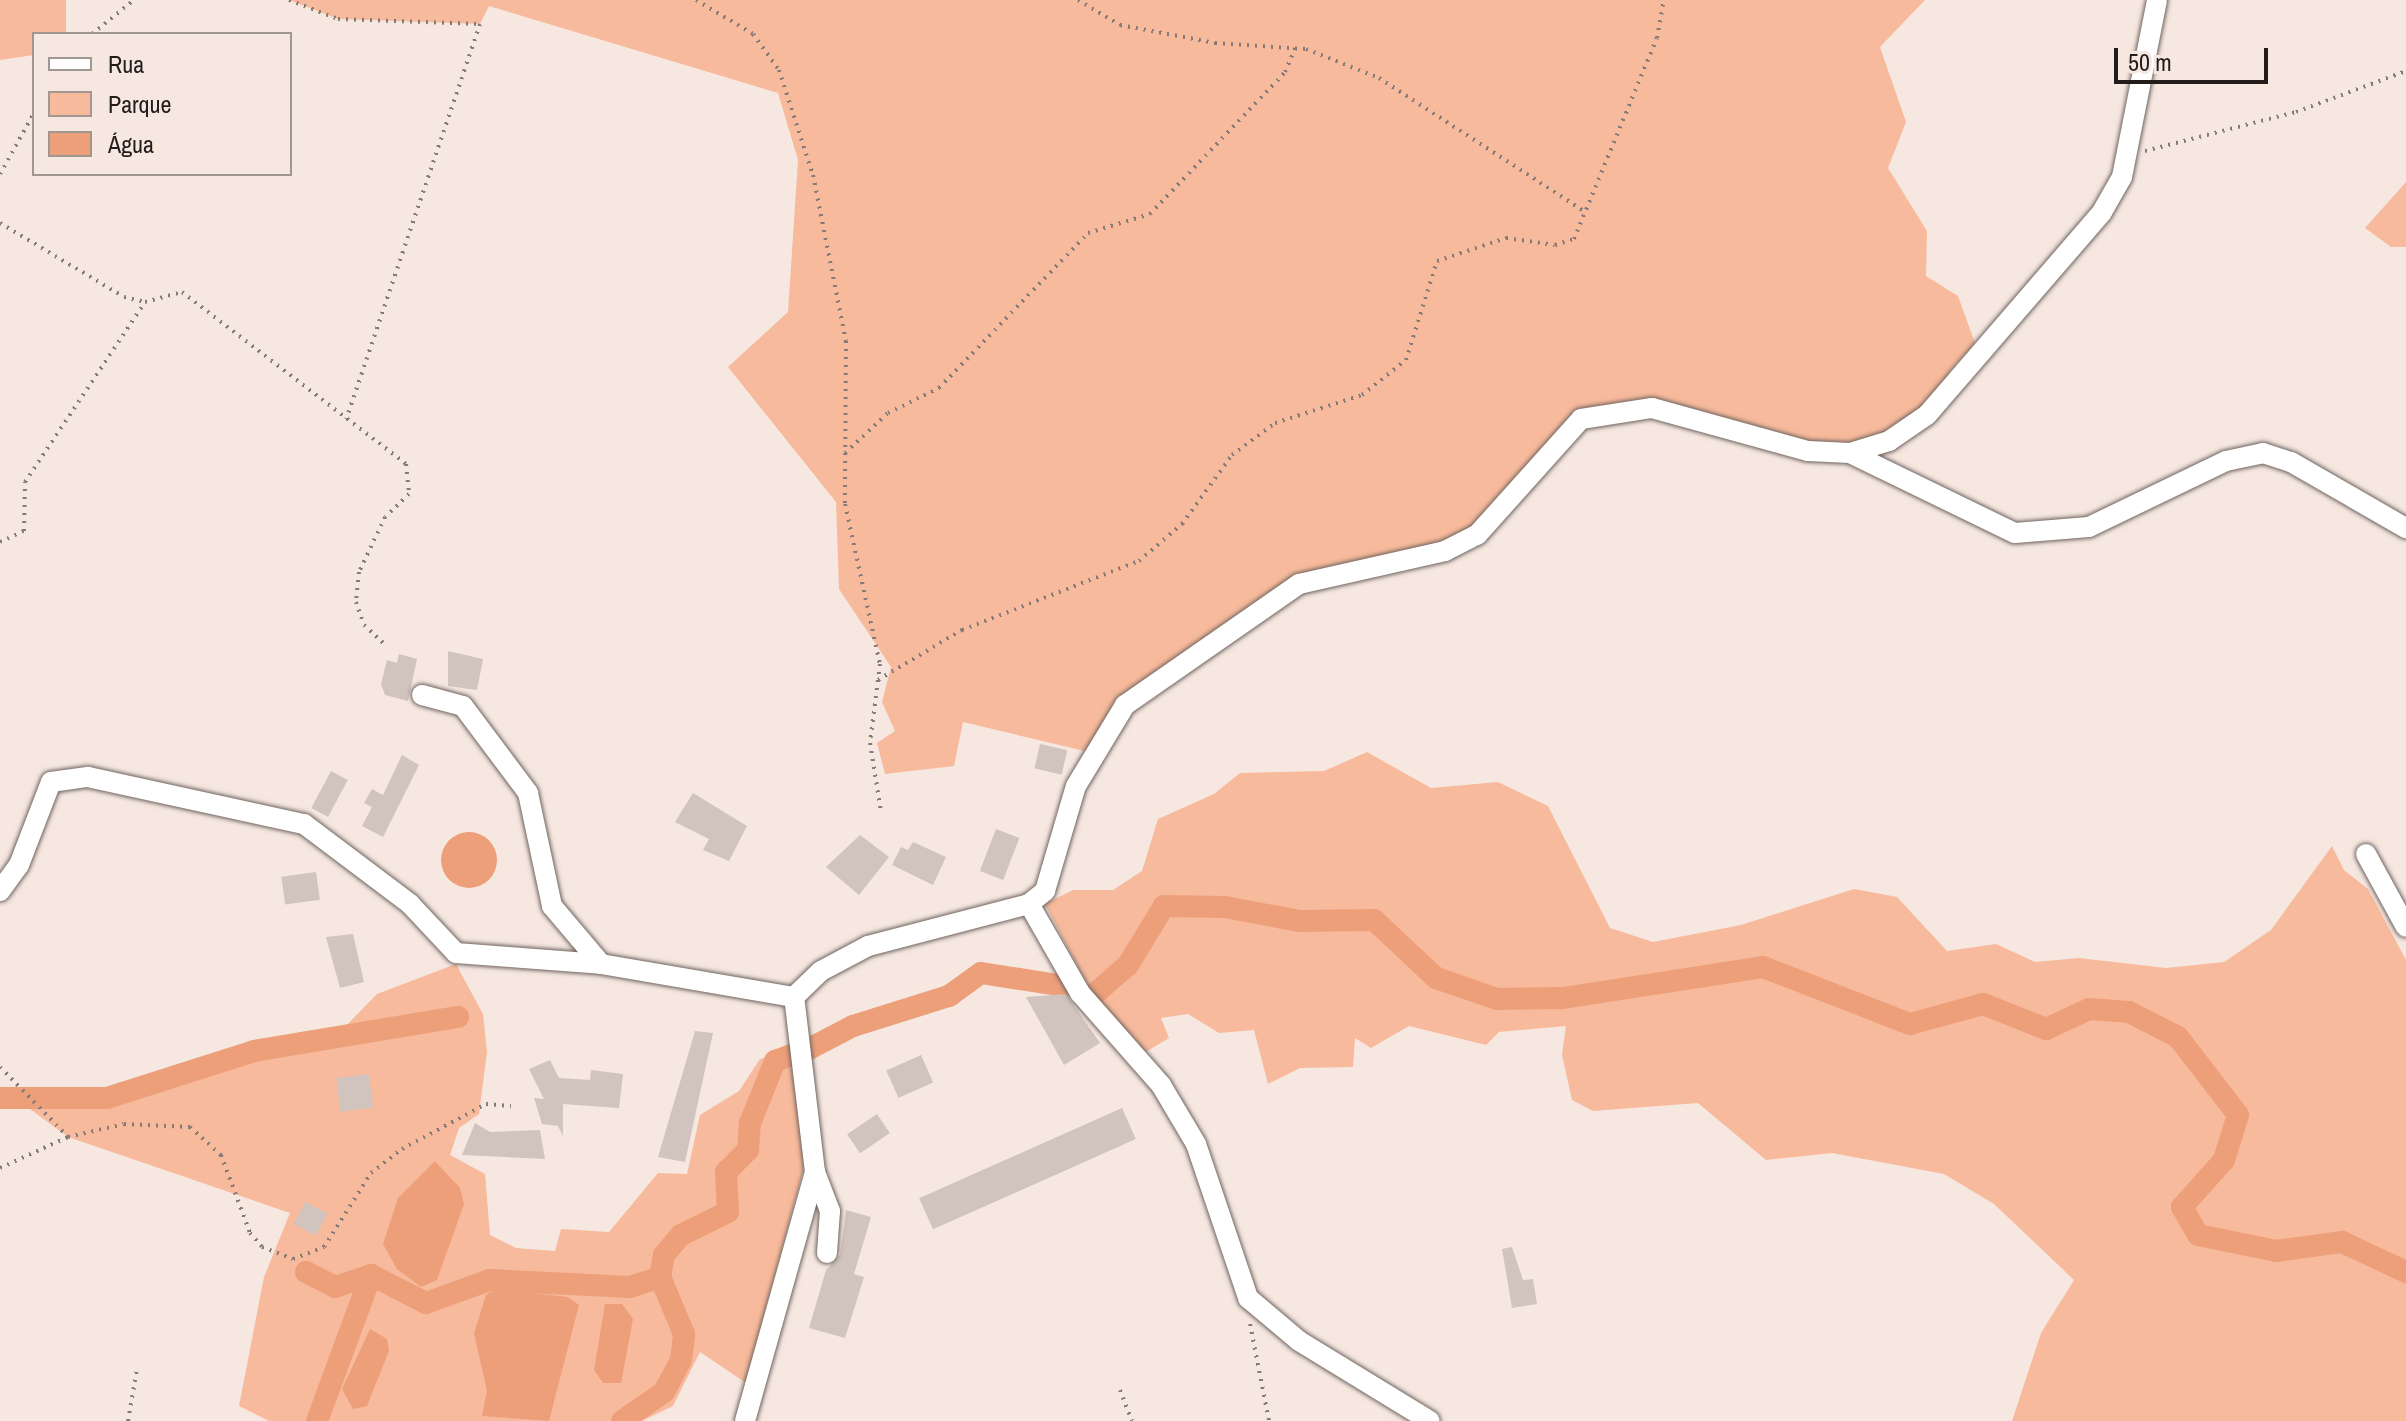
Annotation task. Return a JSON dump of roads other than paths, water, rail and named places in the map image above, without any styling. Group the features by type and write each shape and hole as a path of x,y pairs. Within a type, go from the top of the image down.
{"street":[{"path":"794,997 821,971 868,946 1029,904 1045,891 1076,786 1125,705 1299,584 1445,551 1477,535 1581,419 1652,408 1808,451 1850,453 1889,441 1927,415 2102,212 2129,156 2157,0"},
{"path":"1850,453 2015,533 2089,527 2226,461 2263,453 2291,462 2406,528"},
{"path":"422,695 463,706 528,793 552,906 601,964"},
{"path":"0,891 19,865 51,782 88,777 304,824 410,904 456,953 601,964 794,997"},
{"path":"2366,854 2406,927"},
{"path":"1029,904 1080,993 1161,1085 1196,1144 1248,1298 1299,1341 1430,1421"},
{"path":"794,997 815,1172 830,1211 827,1253"},
{"path":"745,1421 815,1172"}],"water":[{"path":"469,832 489,840 497,860 489,880 469,888 449,880 441,860 449,840"},
{"path":"435,1161 460,1188 464,1204 437,1280 421,1287 397,1269 383,1244 398,1198"},
{"path":"496,1289 568,1297 579,1305 549,1421 482,1416 487,1391 474,1333 486,1295"},
{"path":"605,1304 622,1304 633,1319 621,1383 603,1383 594,1370"},
{"path":"370,1329 387,1339 389,1351 367,1406 353,1409 342,1389"}],"waterway":[{"path":"1097,992 1128,965 1164,906 1225,907 1299,921 1374,920 1436,978 1497,999 1563,998 1763,967 1910,1024 1983,1004 2046,1029 2089,1009 2129,1012 2178,1037 2238,1115 2224,1160 2182,1207 2198,1235 2276,1251 2342,1242 2406,1272"},
{"path":"805,1051 853,1026 949,996 981,973 1064,986"},
{"path":"0,1098 107,1098 254,1051 458,1017"},
{"path":"622,1421 664,1392 681,1360 684,1334 660,1277 664,1255 681,1235 728,1212 726,1172 748,1150 750,1123 775,1061 794,1054"},
{"path":"306,1272 335,1287 371,1275 426,1303 490,1280 630,1287 660,1277"},
{"path":"317,1421 371,1275"}]}
